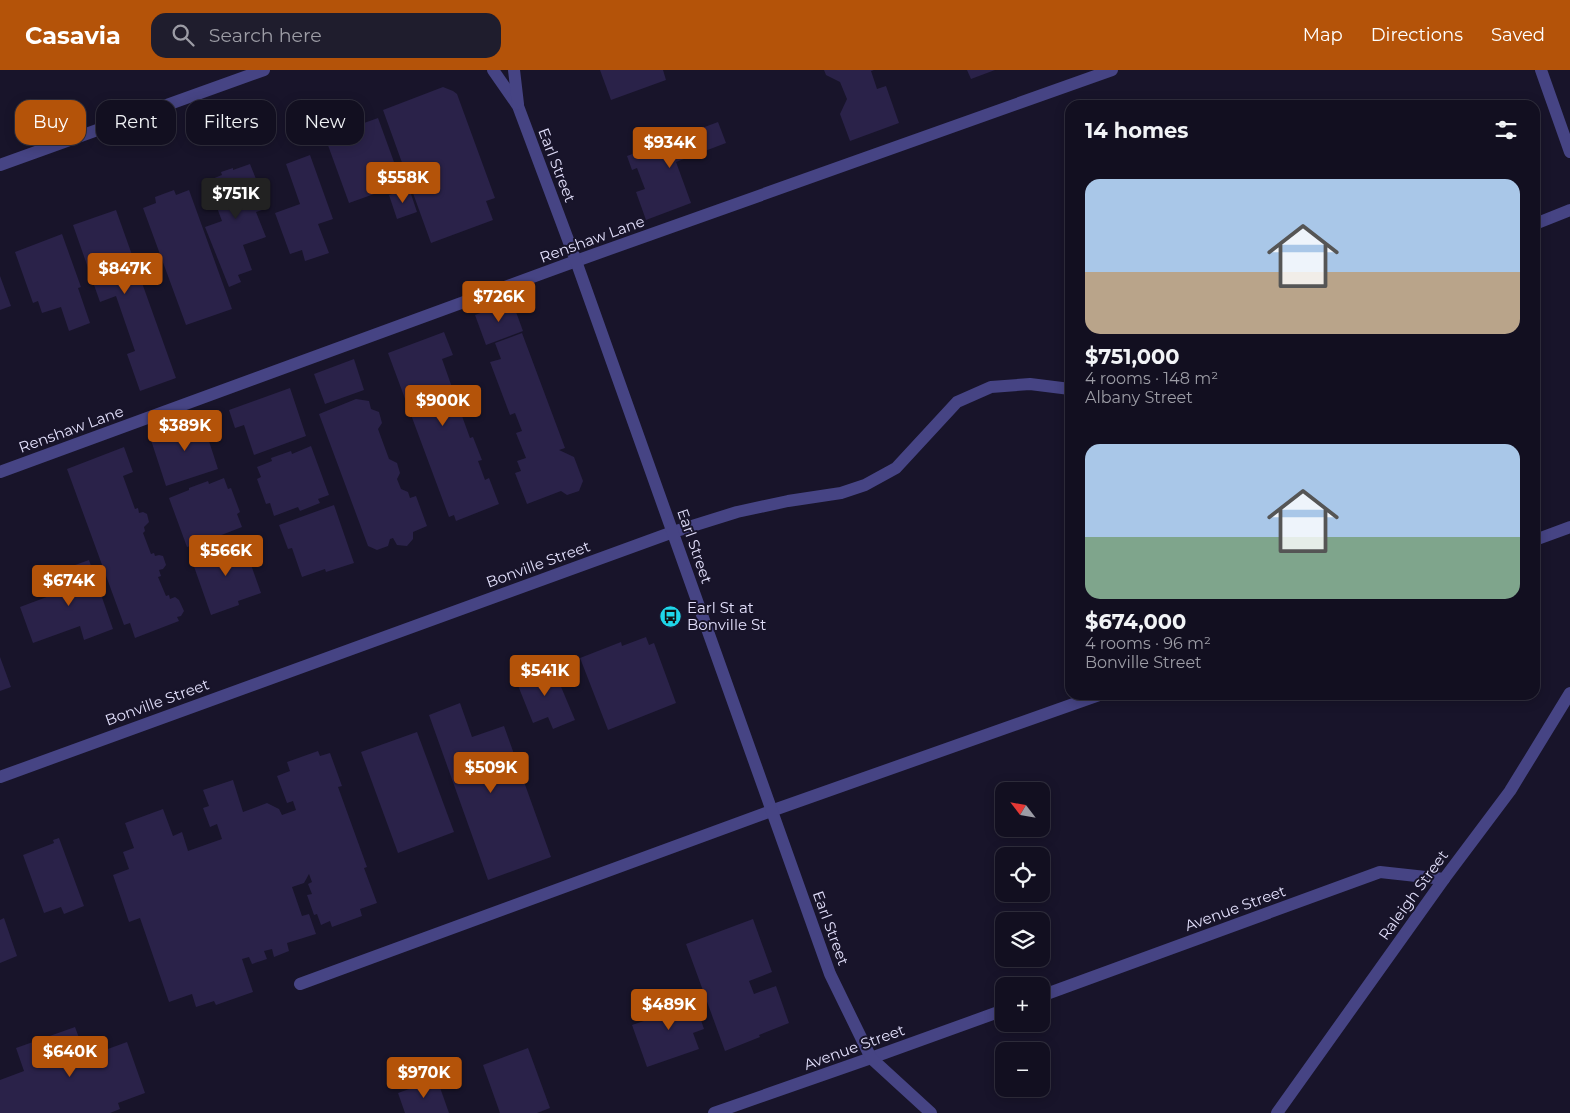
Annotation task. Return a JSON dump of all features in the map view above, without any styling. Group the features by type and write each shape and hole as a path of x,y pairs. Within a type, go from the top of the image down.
{"street":[{"path":"0,165 264,70"},
{"name":"Earl Street","path":"493,70 518,106"},
{"name":"Earl Street","path":"514,70 518,106 576,261 830,974 870,1058 932,1113"},
{"name":"Renshaw Lane","path":"0,472 576,261 1112,70"},
{"path":"1541,70 1570,152"},
{"path":"1540,222 1570,210"},
{"name":"Bonville Street","path":"0,776 673,532 736,512 841,494 865,485 896,468 957,402 991,387 1030,384 1065,388"},
{"path":"1540,538 1570,527"},
{"name":"Raleigh Street","path":"1277,1113 1444,879 1510,791 1570,693"},
{"path":"300,984 771,811 1085,700"},
{"name":"Avenue Street","path":"1050,993 1380,872 1444,879"},
{"name":"Avenue Street","path":"714,1113 995,1013"}],"building":[{"path":"600,70 663,70 666,80 611,100"},
{"path":"824,70 874,70 871,71 877,89 886,86 899,123 850,141 840,114 847,99 840,82 826,75"},
{"path":"967,70 995,70 971,79"},
{"path":"443,87 457,94 495,198 486,201 493,220 431,243 383,110"},
{"path":"378,118 402,184 349,203 328,145 364,145 364,123"},
{"path":"718,122 726,143 676,162 691,203 646,220 636,192 645,189 637,168 632,170 627,156"},
{"path":"310,155 333,219 318,224 329,253 305,261 302,250 290,254 275,213 300,204 286,164"},
{"path":"250,164 264,199 261,200 265,209 256,212 266,237 243,245 252,270 238,275 241,282 229,287 205,227 222,221 207,181 222,175 221,172"},
{"path":"409,188 417,212 397,219 389,195"},
{"path":"174,190 176,195 189,190 232,309 186,325 143,208 156,203 155,197"},
{"path":"116,210 176,378 140,391 127,354 135,351 116,296 100,302 73,225"},
{"path":"62,234 81,287 78,288 90,323 69,331 61,307 42,313 38,301 33,303 15,252"},
{"path":"0,276 11,306 0,310"},
{"path":"512,301 523,331 486,345 475,315"},
{"path":"444,332 453,355 442,359 454,393 457,391 465,415 462,416 470,438 473,437 482,460 478,461 485,480 489,478 499,504 456,521 454,515 449,517 388,353"},
{"path":"522,333 565,448 559,450 574,457 583,481 579,491 567,495 561,491 527,504 515,473 521,471 517,461 526,458 516,433 522,431 515,413 510,415 490,362 501,359 495,343"},
{"path":"354,359 364,390 325,404 314,374"},
{"path":"290,388 306,436 254,455 244,425 235,428 229,410"},
{"path":"356,399 369,401 371,409 379,412 382,423 378,429 389,459 397,463 400,473 397,479 401,489 408,492 410,498 416,496 427,526 413,532 413,539 407,546 397,545 393,538 390,539 388,546 377,550 368,546 319,414"},
{"path":"211,417 216,435 208,438 218,469 166,486 150,437"},
{"path":"311,446 329,495 318,499 320,503 300,511 298,507 274,516 270,503 266,504 257,479 261,477 257,467 272,461 271,458 291,451 292,454"},
{"path":"124,447 133,472 123,476 135,509 138,508 139,513 147,514 149,522 144,527 145,531 143,533 151,554 163,556 166,565 163,569 159,570 161,576 158,577 166,596 169,595 170,599 175,597 179,600 184,611 181,616 177,617 179,621 135,638 130,623 124,625 67,469"},
{"path":"224,478 228,489 231,488 240,512 237,514 242,527 219,536 221,540 201,547 199,543 187,547 169,498 208,481 209,484"},
{"path":"334,505 354,563 326,572 325,569 302,577 292,548 288,549 279,525"},
{"path":"246,542 253,561 250,562 261,593 238,601 239,605 211,615 191,558 219,548 220,551"},
{"path":"89,560 113,629 84,640 80,626 33,643 20,607 60,592 53,573"},
{"path":"646,637 649,645 654,643 676,703 608,730 580,658 621,642 622,646"},
{"path":"0,657 11,687 0,691"},
{"path":"551,663 575,720 553,729 548,717 533,723 515,678"},
{"path":"460,703 472,737 504,726 551,857 488,880 429,715"},
{"path":"417,732 454,832 398,853 361,752"},
{"path":"318,751 320,756 330,753 342,786 338,787 367,867 364,868 377,903 360,909 362,916 332,927 330,921 321,925 317,914 314,915 307,895 312,894 308,884 312,882 309,874 304,883 292,887 302,916 309,914 316,934 287,943 289,951 274,957 272,949 264,951 267,959 252,964 249,957 242,959 253,992 216,1005 214,1001 196,1007 192,994 169,1002 140,918 129,922 113,875 129,869 123,852 134,848 125,823 163,809 173,836 182,832 188,851 222,839 217,824 210,827 203,808 209,806 203,790 233,780 243,812 267,803 279,809 282,815 296,810 293,801 287,803 277,776 290,771 287,762"},
{"path":"59,838 84,906 64,914 61,907 44,913 23,855 54,843 53,840"},
{"path":"4,918 17,956 0,963 0,920"},
{"path":"753,919 772,972 749,981 754,994 776,986 789,1023 725,1051 686,944"},
{"path":"692,994 704,1029 693,1033 699,1049 647,1067 632,1025 656,1017 653,1008"},
{"path":"75,1027 86,1057 103,1056 105,1050 127,1042 145,1093 118,1103 120,1109 110,1113 0,1113 0,1080 24,1071 16,1048"},
{"path":"528,1048 550,1108 537,1113 500,1113 483,1065"},
{"path":"437,1079 449,1113 405,1113 398,1093"}],"place":[{"name":"Earl St at Bonville St","path":"671,616"}]}
